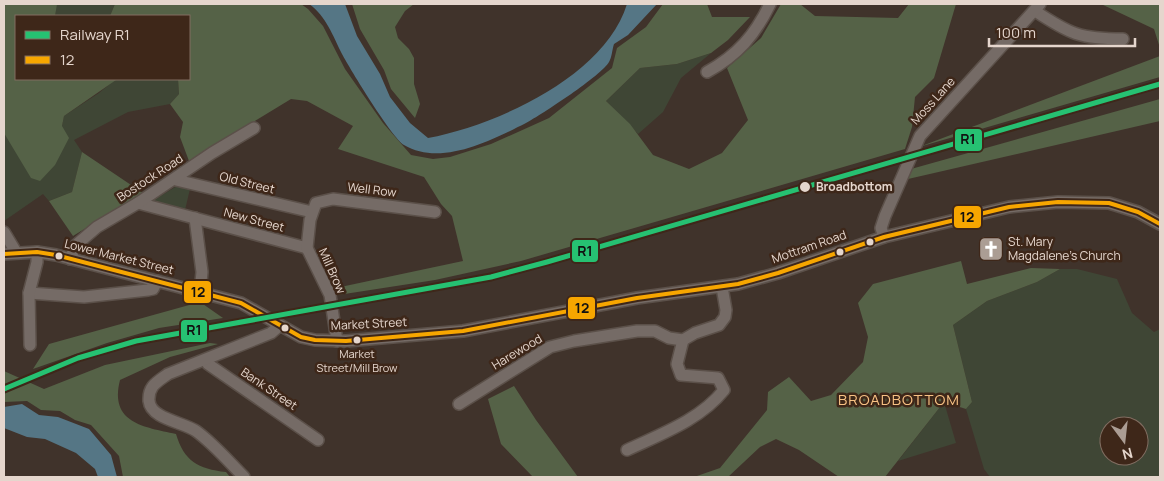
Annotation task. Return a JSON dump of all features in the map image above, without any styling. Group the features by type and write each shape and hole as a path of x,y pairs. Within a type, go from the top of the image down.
{"street":[{"path":"707,72 727,61 757,30 770,4"},
{"path":"1037,7 1064,30 1078,35 1123,39"},
{"name":"Moss Lane","path":"884,237 881,228 911,152 920,136 1037,7"},
{"name":"Bostock Road","path":"70,258 76,245 97,227 176,180 212,153 254,128"},
{"name":"Old Street","path":"176,180 312,212"},
{"name":"Well Row","path":"312,212 320,201 333,199 435,212"},
{"name":"Mottram Road","path":"463,331 636,298 722,287 778,273 884,237 984,212 1058,202 1109,203 1138,212 1160,224"},
{"name":"New Street","path":"138,203 307,248"},
{"name":"Mill Brow","path":"312,212 307,248 330,295 337,341"},
{"path":"195,218 202,272 200,292"},
{"path":"4,232 16,252"},
{"path":"30,344 28,293 37,262 37,252"},
{"name":"Lower Market Street","path":"4,254 37,252 70,258 200,292 249,306 279,326"},
{"path":"28,293 91,296 148,290 153,288 157,281"},
{"path":"627,450 682,424 714,403 724,390 718,378 681,375 677,364 683,340 695,332 719,325 725,318 722,287"},
{"path":"244,477 198,432 156,413 150,404 149,390 168,374 271,333 279,326"},
{"name":"Market Street","path":"279,326 301,336 337,341 463,331"},
{"name":"Harewood","path":"459,404 550,347 574,340 637,331 655,331 669,338 683,340"},
{"name":"Bank Street","path":"206,360 208,364 318,440"}],"green space":[{"path":"4,4 57,4 55,15 15,15 15,80 116,80 64,116 62,126 69,138 55,165 40,181 31,178 4,133"},
{"path":"56,4 115,4 110,15 55,15"},
{"path":"115,4 301,4 323,26 345,69 383,123 411,155 433,159 450,157 491,144 549,118 612,68 617,48 646,27 663,4 707,4 712,17 750,17 728,40 711,53 677,64 640,68 606,101 630,124 653,155 689,169 722,153 748,120 727,68 761,38 781,4 800,4 815,16 898,18 909,4 956,4 934,78 915,97 912,127 905,149 521,261 435,280 338,295 331,289 463,261 452,216 441,204 424,177 338,149 353,126 307,101 291,99 189,161 180,137 183,122 170,104 179,94 178,80 190,80 190,15 110,15"},
{"path":"352,4 414,4 405,11 395,27 398,38 409,49 414,58 414,84 420,104 415,118 391,89 384,70 360,29"},
{"path":"1101,4 1160,4 1160,48 1154,29"},
{"path":"711,53 681,78 663,112 638,134 606,101 640,68 677,64"},
{"path":"1160,56 1160,77 919,147"},
{"path":"115,80 178,80 179,94 170,104 128,112 74,140 82,152 72,192 49,201 43,194 4,221 4,133 62,126 64,116"},
{"path":"1160,99 1160,121 908,179 911,169"},
{"path":"82,152 143,193 73,236 49,201 72,192"},
{"path":"177,186 190,189 185,210 152,201"},
{"path":"961,261 967,284 1031,268 1060,269 1037,282 987,301 953,325 972,402 966,409 944,402 885,477 839,477 799,450 776,439 760,447 728,477 694,477 720,468 767,410 768,392 789,377 811,401 831,395 863,362 868,337 858,303 873,284"},
{"path":"1060,269 1077,269 1117,279 1132,313 1154,332 1160,329 1160,477 990,477 984,469 966,409 972,402 953,325 987,301 1037,282"},
{"path":"200,302 223,318 159,328 107,343 33,369 49,344"},
{"path":"210,343 218,344 170,357 120,380 118,394 120,406 124,414 132,420 152,429 176,434 183,451 193,462 208,469 226,472 230,477 123,477 119,456 91,425 75,420 60,411 41,410 27,401 4,402 4,371 44,389 105,365"},
{"path":"514,386 536,420 578,477 533,477 501,444 488,399"},
{"path":"944,402 956,443 898,461"}],"water":[{"path":"309,4 345,4 357,36 380,74 390,97 410,123 428,138 485,122 545,93 573,75 596,53 615,30 627,4 657,4 628,35 614,44 610,60 604,68 557,104 498,137 466,149 434,153 418,151 398,140 362,88 325,20"},
{"path":"22,404 39,415 58,417 89,429 111,455 117,477 98,477 95,469 76,453 45,439 27,437 4,428 4,407"}],"rail line":[{"name":"R1","path":"4,389 78,358 136,341 491,277 1160,84"}],"transit line":[{"name":"12","path":"4,254 37,252 56,255 241,303 301,337 315,340 346,341 463,331 637,298 738,284 778,273 884,237 1009,207 1058,202 1109,203 1138,212 1160,224"}],"place":[{"name":"Broadbottom","path":"805,187"},
{"name":"St. Mary Magdalene's Church","path":"991,249"},
{"name":"Market Street/Mill Brow","path":"357,340"}],"district":[{"name":"BROADBOTTOM","path":"899,400"}]}
